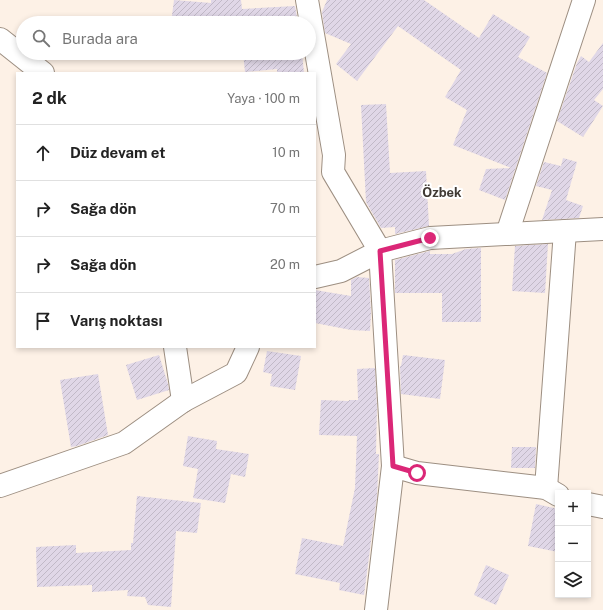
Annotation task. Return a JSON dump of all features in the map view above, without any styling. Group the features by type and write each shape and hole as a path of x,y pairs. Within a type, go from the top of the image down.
{"street":[{"path":"307,0 310,16"},
{"path":"507,234 584,0"},
{"path":"0,39 16,52"},
{"path":"316,52 334,155 324,171 380,251 393,466 376,610"},
{"path":"27,60 42,72"},
{"path":"316,277 341,271 380,251 430,238 603,229"},
{"path":"393,466 417,473 552,492 565,231"},
{"path":"175,348 183,402"},
{"path":"0,486 124,443 183,402 236,372 248,348"},
{"path":"591,505 603,507"}],"building":[{"path":"174,0 211,3 211,0 241,0 242,9 295,6 297,16 172,16"},
{"path":"327,0 424,0 479,38 493,14 530,37 518,57 547,73 505,200 479,190 486,169 511,168 453,145 467,110 445,97 461,70 398,26 357,81 336,64 351,44 325,33 322,12"},
{"path":"603,43 603,89 594,100 603,106 583,137 557,121 577,63 581,56 589,62"},
{"path":"244,60 303,60 304,72 277,72 277,69 245,72"},
{"path":"386,104 390,173 426,171 429,226 395,234 395,227 381,228 366,202 361,105"},
{"path":"563,158 577,162 566,200 583,206 579,218 542,220 552,190 536,186 544,162 561,166"},
{"path":"548,244 545,293 512,291 515,246"},
{"path":"481,248 481,322 442,322 442,293 395,293 395,260 430,251 430,254 452,254 466,249"},
{"path":"357,277 369,278 371,313 370,331 351,330 316,323 316,290 351,296 351,280"},
{"path":"267,351 301,356 295,390 270,386 272,374 263,372"},
{"path":"159,355 169,390 137,400 126,365"},
{"path":"403,355 445,360 440,399 401,394 400,366"},
{"path":"375,368 377,407 376,454 379,454 377,496 364,595 339,590 340,583 295,574 302,538 343,546 355,488 357,436 319,435 321,400 358,400 357,369"},
{"path":"98,374 108,435 71,447 60,380"},
{"path":"188,436 217,441 216,449 249,454 245,477 231,474 225,503 193,498 198,469 183,466"},
{"path":"512,447 536,447 535,468 511,468"},
{"path":"137,496 201,503 197,533 176,531 171,607 148,605 145,597 127,596 128,590 92,592 92,585 37,587 36,547 76,545 76,553 131,550 131,543 133,543"},
{"path":"536,504 555,508 555,551 528,546"},
{"path":"486,565 509,575 496,605 474,595"}],"district":[{"name":"Özbek","path":"442,192"}],"route":[{"path":"417,473 393,466 380,251 430,238"}]}
